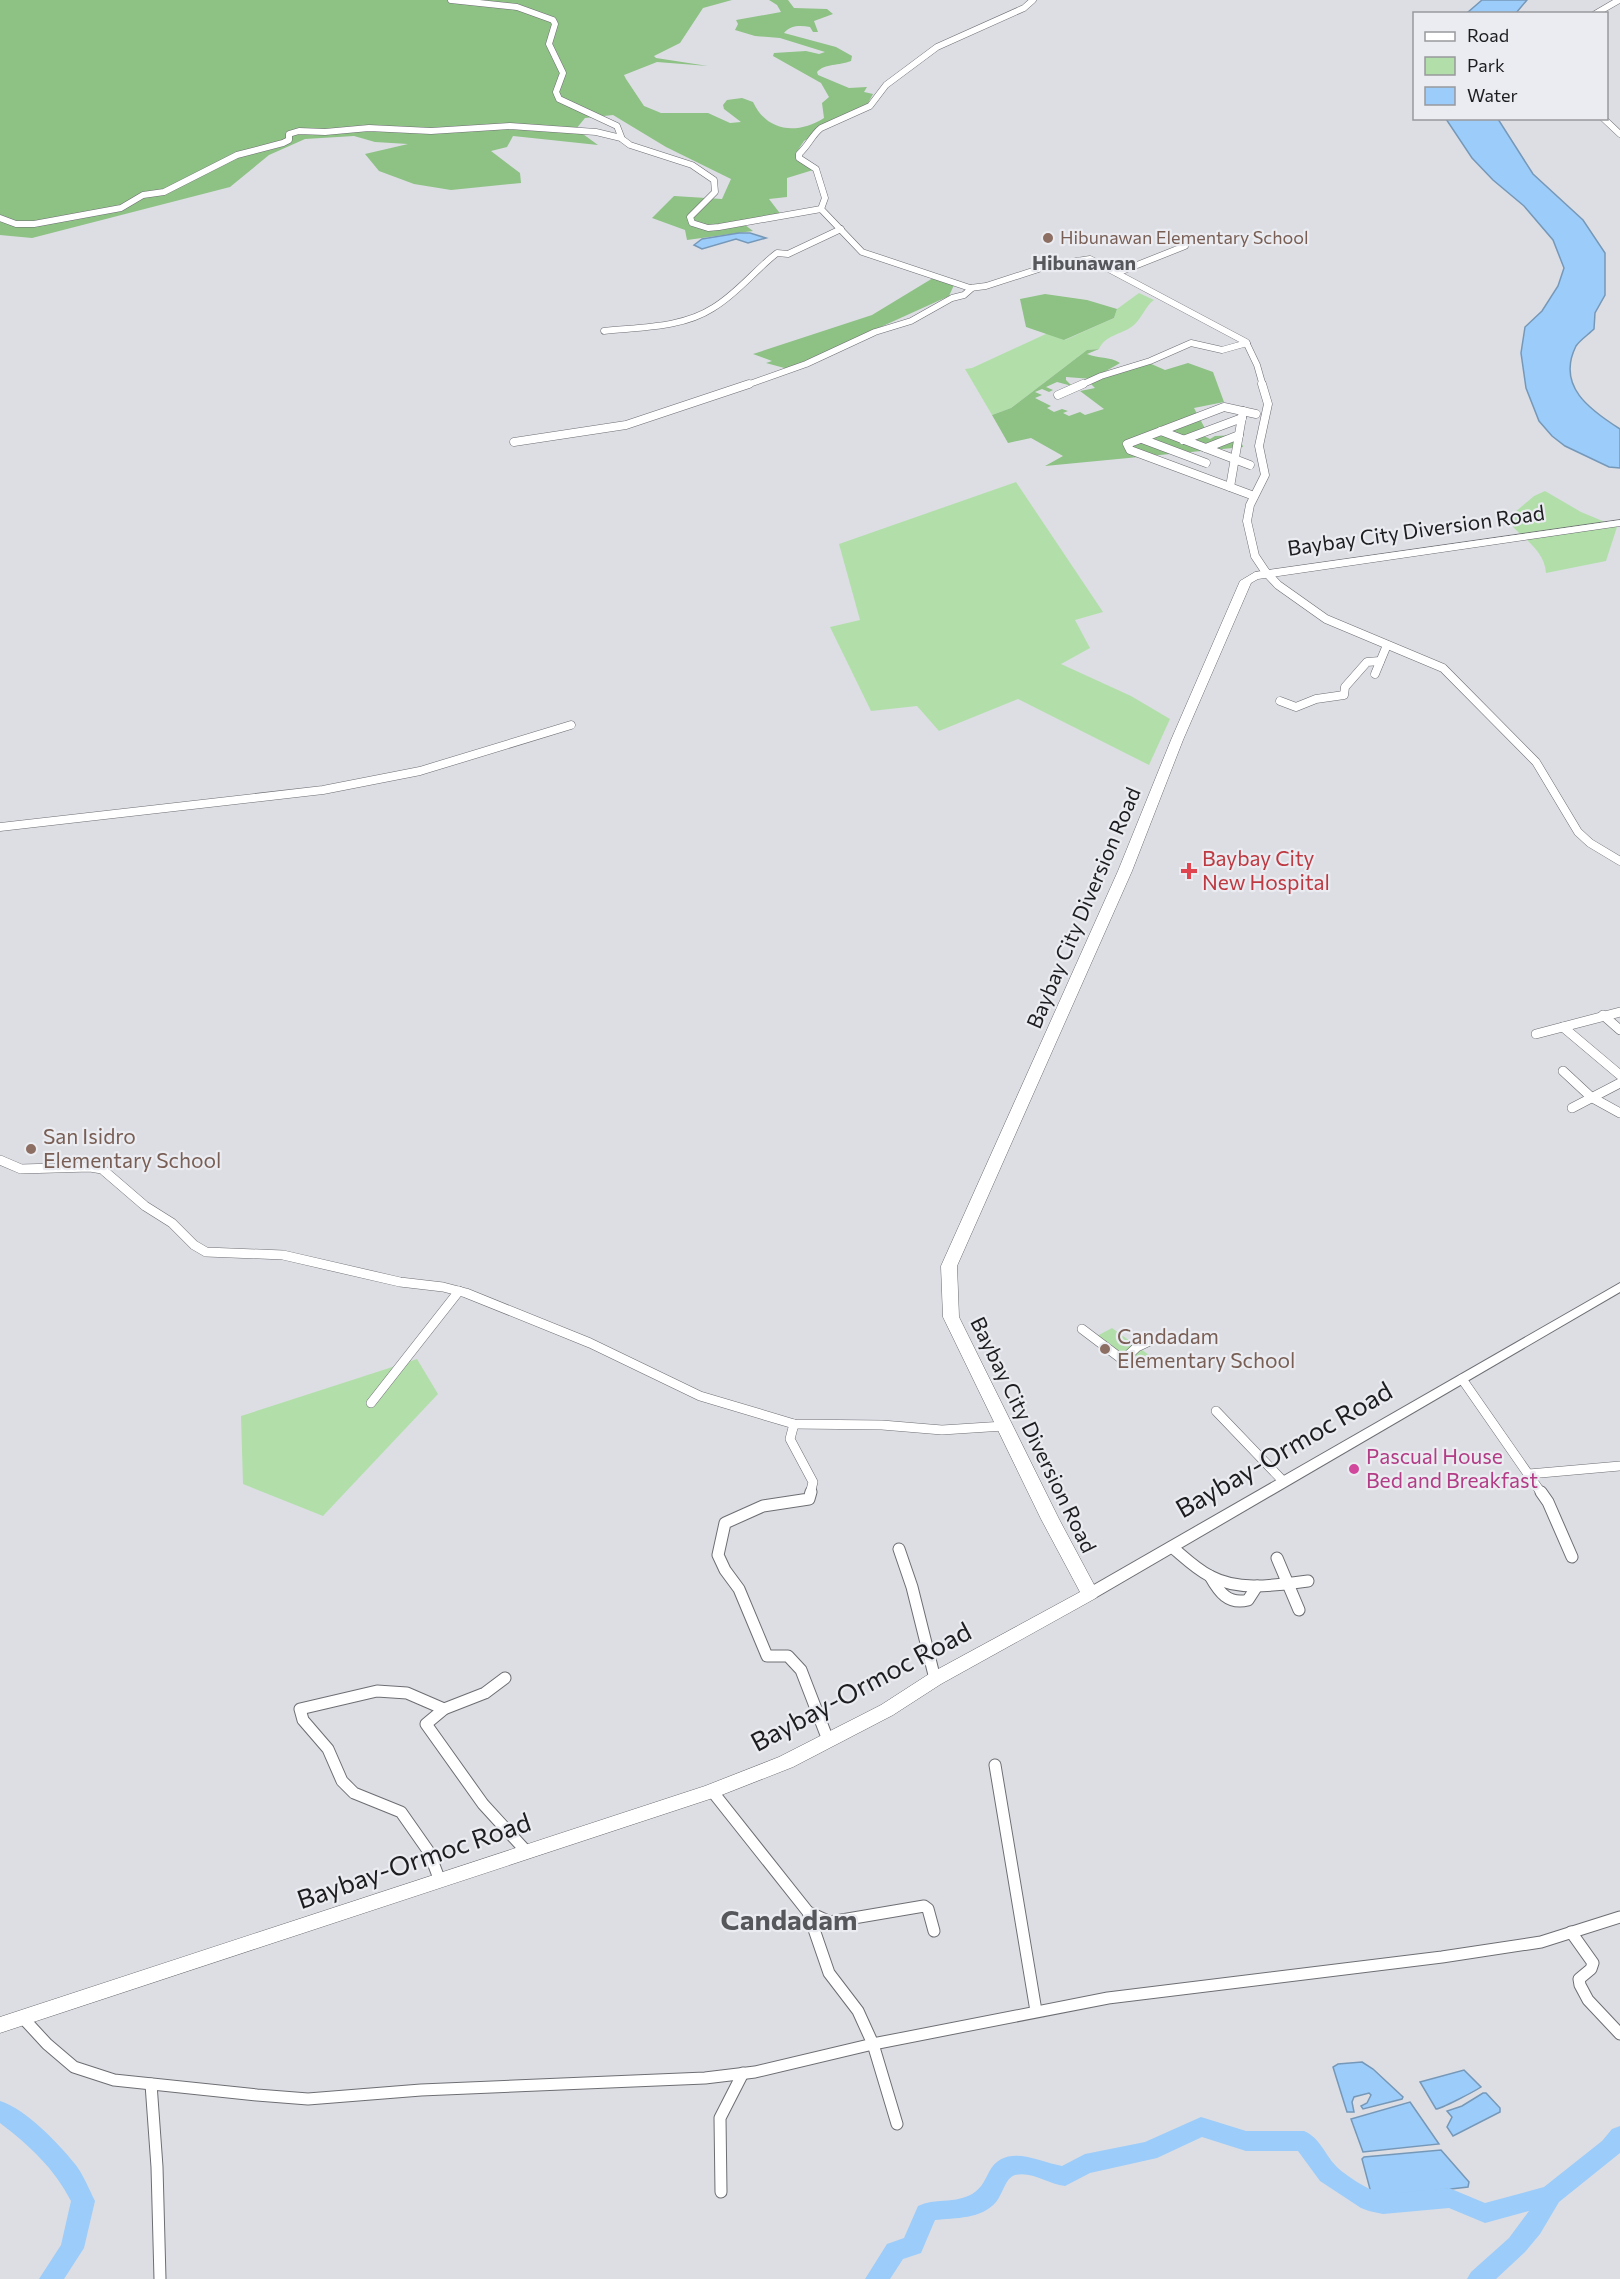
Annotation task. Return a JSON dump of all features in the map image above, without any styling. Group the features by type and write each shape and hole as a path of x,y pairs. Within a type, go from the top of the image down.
{"highway":[{"name":"Baybay City Diversion Road","path":"1090,1594 951,1317 949,1266 1125,871 1177,740 1246,581 1251,577 1268,574 1620,523"},
{"name":"Baybay-Ormoc Road","path":"0,2025 712,1791 786,1762 887,1710 935,1679 1090,1594"}],"main road":[{"name":"Baybay-Ormoc Road","path":"1090,1594 1620,1287"}],"street":[{"path":"451,0 517,7 553,20 555,24 548,40 552,54 563,73 556,92 557,96 564,103 617,126 621,138"},
{"path":"821,209 825,198 816,169 799,158 799,154 810,144 815,133 828,124 870,106 886,85 937,47 1024,8 1033,0"},
{"path":"1598,12 1619,0"},
{"path":"1605,120 1620,134"},
{"path":"0,218 16,224 34,224 122,208 143,195 164,192 237,154 283,143 289,140 290,134 299,131 325,132 378,128 431,131 516,126 596,132 621,138 703,171 714,180 715,192 690,217 692,223 699,227 743,224 821,209"},
{"path":"821,209 841,229 854,248 972,288 986,287 1013,276 1080,258 1093,260 1247,343 1257,364 1268,404 1259,446 1265,475 1254,496 1247,521 1255,556 1278,585 1324,618 1445,669 1539,765 1578,832 1590,843 1620,861"},
{"path":"604,331 676,321 702,314 717,305 777,253 788,254 841,229"},
{"path":"1117,273 1185,246"},
{"path":"514,442 619,426 765,379 806,364 875,332 911,321 964,295 972,288"},
{"path":"1058,395 1101,376 1146,363 1191,343 1222,350 1247,343"},
{"path":"1254,496 1130,450 1127,444 1224,407 1243,414 1256,414"},
{"path":"1230,487 1243,414"},
{"path":"1183,440 1243,414"},
{"path":"1161,431 1250,465"},
{"path":"1206,448 1239,435"},
{"path":"1142,439 1206,463"},
{"path":"1190,472 1223,455"},
{"path":"1374,674 1387,645"},
{"path":"1280,701 1298,707 1316,699 1344,695 1344,687 1366,662 1380,661"},
{"path":"0,827 323,790 420,771 571,725"},
{"path":"1536,1034 1620,1012"},
{"path":"1603,1015 1620,1030"},
{"path":"1563,1027 1620,1075"},
{"path":"1563,1071 1591,1096 1620,1113"},
{"path":"1572,1108 1591,1096 1620,1083"},
{"path":"0,1160 21,1169 90,1167 102,1169 145,1206 172,1223 194,1245 206,1252 283,1255 400,1282 459,1291 590,1343 700,1396 794,1424 882,1425 942,1430 1004,1426"},
{"path":"371,1403 459,1291"},
{"path":"1082,1329 1123,1360 1137,1347 1152,1340"},
{"path":"1462,1378 1550,1505 1572,1557"},
{"path":"1216,1411 1284,1482"},
{"path":"794,1424 790,1439 813,1482 809,1499 764,1506 725,1523 718,1555 738,1589 767,1656 788,1656 801,1670 828,1740"},
{"path":"1529,1474 1620,1466"},
{"path":"1172,1546 1210,1576 1224,1597 1234,1602 1248,1600 1257,1586"},
{"path":"898,1549 912,1587 935,1679"},
{"path":"1277,1558 1299,1610"},
{"path":"1210,1576 1233,1583 1257,1586 1308,1581"},
{"path":"505,1678 485,1693 444,1709 426,1724 483,1804 526,1851"},
{"path":"440,1881 429,1852 401,1812 354,1793 342,1781 328,1749 303,1720 300,1709 377,1691 407,1693 444,1709"},
{"path":"995,1765 1036,2011"},
{"path":"712,1791 808,1912 829,1973 858,2011 873,2044 897,2124"},
{"path":"808,1912 830,1922 924,1906 928,1909 934,1930"},
{"path":"23,2018 47,2044 74,2067 114,2080 308,2099 421,2090 705,2078 742,2073 873,2044 1120,1996 1442,1957 1541,1941 1620,1917"},
{"path":"1571,1932 1593,1963 1591,1969 1579,1979 1578,1985 1586,1998 1620,2034"},
{"path":"721,2192 718,2155 720,2118 742,2073"},
{"path":"151,2084 157,2167 160,2279"}],"green space":[{"path":"0,0 732,0 703,8 680,43 654,56 708,66 657,62 624,75 644,106 661,113 708,113 730,123 741,122 724,109 723,105 727,100 742,98 753,102 766,120 774,125 793,128 803,127 824,118 822,103 829,97 821,83 773,56 774,53 806,51 819,54 825,52 780,38 755,36 735,30 738,24 736,20 781,12 777,5 769,0 788,0 794,8 827,9 833,14 814,21 818,32 813,32 810,27 799,26 789,28 784,33 836,47 852,56 851,61 820,69 817,72 818,75 849,88 867,87 864,92 873,94 867,105 804,141 798,150 797,160 813,170 787,178 787,197 769,199 782,216 745,225 753,231 687,240 685,230 652,218 674,196 722,199 731,179 666,147 613,115 585,118 576,129 598,145 513,136 507,147 491,151 520,173 521,183 451,190 414,184 379,171 365,154 408,144 375,142 354,136 305,139 269,155 230,187 32,238 0,235"},
{"path":"933,278 954,285 949,296 788,369 766,363 772,361 753,354 872,315"},
{"path":"1139,293 1154,300 1134,325 1110,337 1099,349 1087,350 1011,408 992,415 965,369 972,368 1048,333 1065,340 1114,318 1117,309"},
{"path":"1045,294 1087,300 1117,309 1114,318 1064,340 1026,327 1020,299"},
{"path":"1099,349 1087,354 1120,363 1092,379 1066,377 1072,386 1057,382 1046,387 1053,390 1049,392 1042,389 1035,392 1042,395 1035,398 1051,406 1047,408 1054,412 1062,409 1068,411 1063,413 1069,416 1080,412 1085,415 1104,409 1080,391 1095,388 1089,382 1149,363 1165,370 1188,363 1213,372 1224,402 1194,408 1208,434 1204,436 1210,439 1215,436 1239,435 1243,447 1045,466 1063,456 1031,438 1008,443 992,415 1011,408 1087,350"},
{"path":"1016,482 1103,612 1075,620 1090,648 1061,664 1131,696 1170,719 1149,765 1018,699 939,731 917,706 871,711 830,627 860,620 839,544"},
{"path":"1545,491 1581,512 1617,527 1606,561 1546,573 1539,553 1513,527 1514,513 1534,496"},
{"path":"1112,1328 1149,1355 1129,1363 1095,1337"},
{"path":"417,1359 438,1394 323,1516 243,1484 241,1416"}],"water":[{"path":"1482,0 1527,0 1517,12 1468,12"},
{"path":"1447,120 1499,120 1533,174 1583,220 1605,253 1605,295 1595,313 1594,329 1576,346 1571,360 1570,373 1579,395 1598,414 1620,429 1620,468 1609,467 1565,446 1552,436 1539,421 1526,388 1521,353 1525,327 1542,311 1558,286 1564,268 1553,240 1524,206 1493,180 1472,158"},
{"path":"750,233 766,238 748,243 736,239 702,249 694,245 702,239"},
{"path":"1362,2062 1373,2069 1403,2097 1402,2099 1363,2109 1361,2106 1367,2103 1371,2095 1369,2093 1354,2097 1352,2102 1354,2112 1347,2112 1333,2067 1338,2064"},
{"path":"1464,2070 1481,2087 1436,2109 1420,2082"},
{"path":"1486,2093 1500,2108 1500,2112 1453,2136 1447,2127 1452,2117 1447,2111 1462,2106"},
{"path":"1410,2102 1439,2144 1363,2152 1351,2119"},
{"path":"1441,2150 1469,2182 1468,2187 1381,2197 1371,2193 1362,2159 1364,2157"}],"waterway":[{"path":"0,2110 34,2136 68,2172 83,2201 72,2248 51,2279"},
{"path":"877,2279 895,2251 913,2246 926,2213 935,2210 958,2209 980,2201 988,2195 1000,2174 1008,2167 1030,2165 1065,2176 1085,2164 1149,2151 1201,2127 1246,2141 1304,2141 1328,2174 1369,2201 1383,2204 1449,2198 1485,2213 1551,2195"},
{"path":"1551,2195 1610,2148 1620,2136"},
{"path":"1479,2279 1517,2245 1532,2227 1551,2195"}],"place":[{"name":"Hibunawan Elementary School","path":"1048,238"},
{"name":"Baybay City New Hospital","path":"1189,871"},
{"name":"San Isidro Elementary School","path":"31,1149"},
{"name":"Candadam Elementary School","path":"1105,1349"},
{"name":"Pascual House Bed and Breakfast","path":"1354,1469"}],"district":[{"name":"Hibunawan","path":"1084,263"},
{"name":"Candadam","path":"789,1920"}]}
